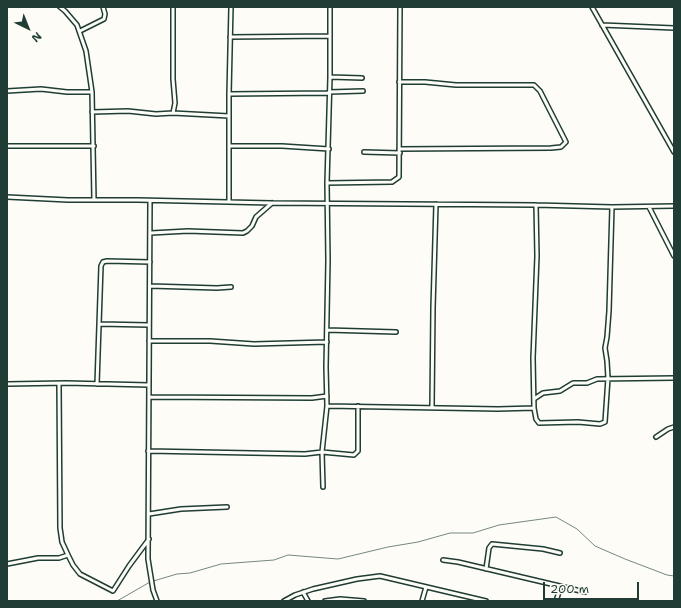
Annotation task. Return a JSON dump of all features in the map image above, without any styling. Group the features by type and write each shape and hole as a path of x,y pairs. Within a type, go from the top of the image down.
{"street":[{"path":"60,7 72,18 80,32 86,51 92,92 94,200"},
{"path":"80,32 104,19 105,14 103,7"},
{"path":"173,7 172,79 175,103 173,113"},
{"path":"229,202 231,7"},
{"path":"323,487 322,452 327,406 327,183 330,7"},
{"path":"327,183 392,182 399,177 400,7"},
{"path":"592,7 674,152"},
{"path":"602,26 674,28"},
{"path":"230,37 330,36"},
{"path":"330,77 362,78"},
{"path":"399,82 425,82 456,85 534,85 540,91 566,142 561,147 551,148 400,149"},
{"path":"7,91 41,89 67,92 92,92"},
{"path":"229,94 363,91"},
{"path":"92,112 128,111 156,114 173,113 229,116"},
{"path":"7,146 94,146"},
{"path":"229,146 288,146 328,149"},
{"path":"364,152 400,153"},
{"path":"7,197 272,203 536,205 612,208 674,206"},
{"path":"150,201 148,559 152,584 157,601"},
{"path":"150,233 188,231 243,233 252,226 256,217 272,203"},
{"path":"432,407 436,204"},
{"path":"536,205 537,256 534,408 536,419 539,423 604,423 606,420 608,378 605,348 609,317 612,208"},
{"path":"649,207 674,256"},
{"path":"97,384 101,266 103,262 108,261 150,262"},
{"path":"150,286 231,287"},
{"path":"99,324 149,325"},
{"path":"328,330 396,332"},
{"path":"149,341 210,341 254,344 327,342"},
{"path":"534,398 543,393 561,391 573,383 587,383 597,379 674,378"},
{"path":"7,384 149,385"},
{"path":"60,384 60,528 62,542 73,565 80,574 113,591 149,538"},
{"path":"150,397 312,398 326,396"},
{"path":"327,406 432,407 498,410 534,408"},
{"path":"148,451 293,454 322,452 354,455 358,451 358,406"},
{"path":"656,437 674,427"},
{"path":"149,514 180,510 227,507"},
{"path":"486,569 489,548 492,544 543,549 560,553"},
{"path":"7,564 38,558 59,558 68,555"},
{"path":"443,560 586,592"},
{"path":"284,601 303,592 357,579 380,576 486,601"},
{"path":"556,601 561,586"},
{"path":"422,601 426,587"},
{"path":"303,592 308,601"},
{"path":"325,601 340,599 364,601"}],"waterway":[{"path":"117,601 150,582 221,564 274,560 288,555 338,559 388,547 418,542 450,533 473,533 499,525 556,517 577,529 595,546 667,575 674,576"}]}
